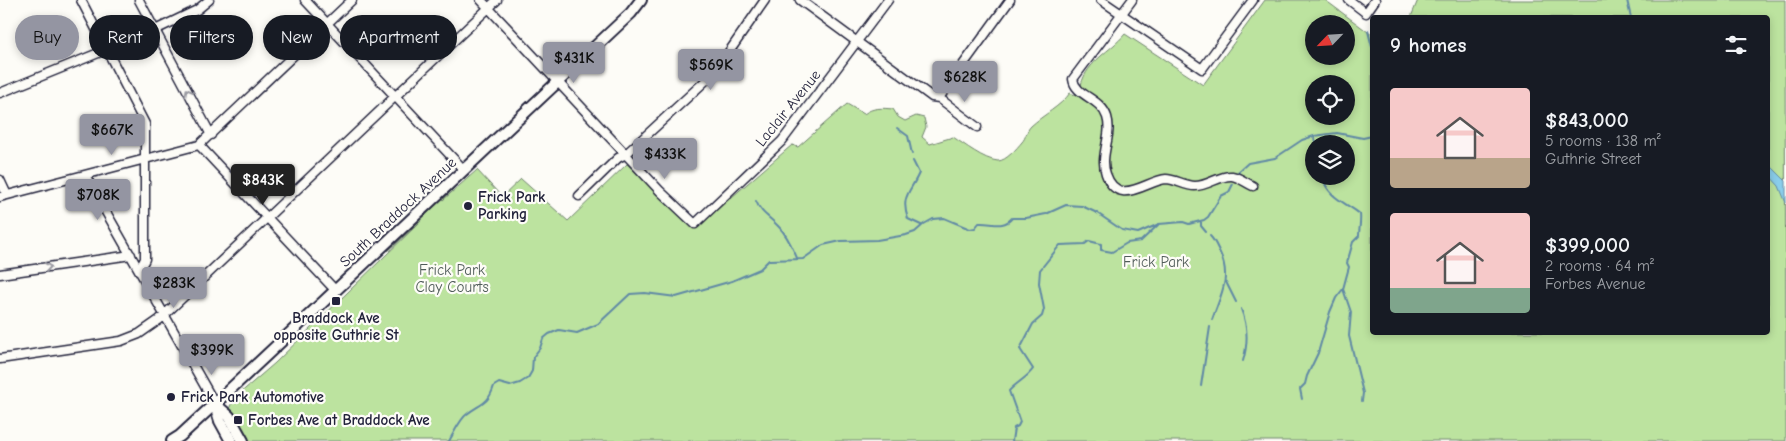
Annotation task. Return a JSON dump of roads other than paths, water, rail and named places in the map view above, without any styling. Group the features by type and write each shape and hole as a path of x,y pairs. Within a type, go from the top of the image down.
{"main road":[{"name":"South Braddock Avenue","path":"172,441 192,426 631,13 641,0"},
{"path":"215,404 220,422 231,441"},
{"path":"215,404 229,416 243,441"},
{"path":"192,426 211,420 220,422"}],"street":[{"path":"81,0 89,15"},
{"path":"139,0 147,15"},
{"path":"160,28 197,10 209,0"},
{"path":"304,0 319,15"},
{"path":"330,22 352,0"},
{"path":"481,0 626,154"},
{"path":"0,359 121,341 139,334 164,315 497,0"},
{"path":"578,196 715,72 765,0"},
{"path":"800,0 935,100 977,126"},
{"name":"Laclair Avenue","path":"626,154 693,223 698,223 782,141 888,0"},
{"path":"935,100 1010,0"},
{"path":"1101,0 1202,69 1253,0"},
{"path":"1132,0 1073,79 1074,85 1100,105 1107,116 1110,129 1106,146 1106,174 1119,189 1136,190 1166,179 1196,186 1232,176 1253,186"},
{"path":"1349,0 1366,13 1375,0"},
{"path":"330,26 464,170"},
{"path":"160,39 211,135"},
{"path":"0,93 89,58"},
{"path":"113,60 145,124 145,259 139,270"},
{"path":"0,180 4,196 199,145 290,60"},
{"path":"199,145 336,290"},
{"path":"84,175 215,404"},
{"path":"0,274 131,255"}],"water":[{"path":"1770,165 1786,181 1786,203 1779,186 1770,176"}],"waterway":[{"path":"1627,0 1630,15"},
{"path":"1368,31 1370,39"},
{"path":"897,128 908,136 912,154"},
{"path":"1238,172 1248,163 1275,158 1302,140 1314,136 1337,133 1363,138 1370,136"},
{"path":"913,161 919,173 907,194 905,205 908,219 921,225"},
{"path":"449,441 462,419 487,400 494,386 499,383 510,386 528,378 532,371 533,357 540,348 543,339 549,334 559,330 577,333 598,324 630,294 645,293 676,297 732,281 760,269 769,260 803,259 823,245 841,241 877,240 906,235 915,232 933,219 944,218 970,229 975,228 979,223 1001,224 1012,218 1026,218 1046,214 1066,205 1082,206 1097,213 1122,230 1138,233 1159,224 1183,222 1189,224 1208,217 1221,196 1229,192 1233,184"},
{"path":"1302,399 1300,389 1305,384 1318,353 1336,298 1343,289 1353,242 1359,236 1360,214 1336,198 1326,185"},
{"path":"756,201 763,212 785,234 797,258"},
{"path":"1201,222 1201,226 1206,232"},
{"path":"1012,441 1014,428 1020,422 1009,391 1033,369 1020,349 1033,324 1042,316 1044,309 1039,283 1040,270 1060,245 1085,244 1089,241 1101,244 1101,250 1112,252 1127,243 1141,241 1158,225"},
{"path":"1210,236 1220,253 1225,271 1224,287 1212,320"},
{"path":"1226,282 1236,302"},
{"path":"1343,289 1351,312 1349,336 1363,393 1362,401"},
{"path":"1241,309 1246,335 1243,361"},
{"path":"1201,386 1210,327"}],"place":[{"name":"Frick Park Parking","path":"468,206"},
{"name":"Braddock Ave opposite Guthrie St","path":"336,301"},
{"name":"Frick Park Automotive","path":"171,397"},
{"name":"Forbes Ave at Braddock Ave","path":"238,420"}],"park label":[{"name":"Frick Park","path":"1156,262"},
{"name":"Frick Park Clay Courts","path":"452,278"}]}
